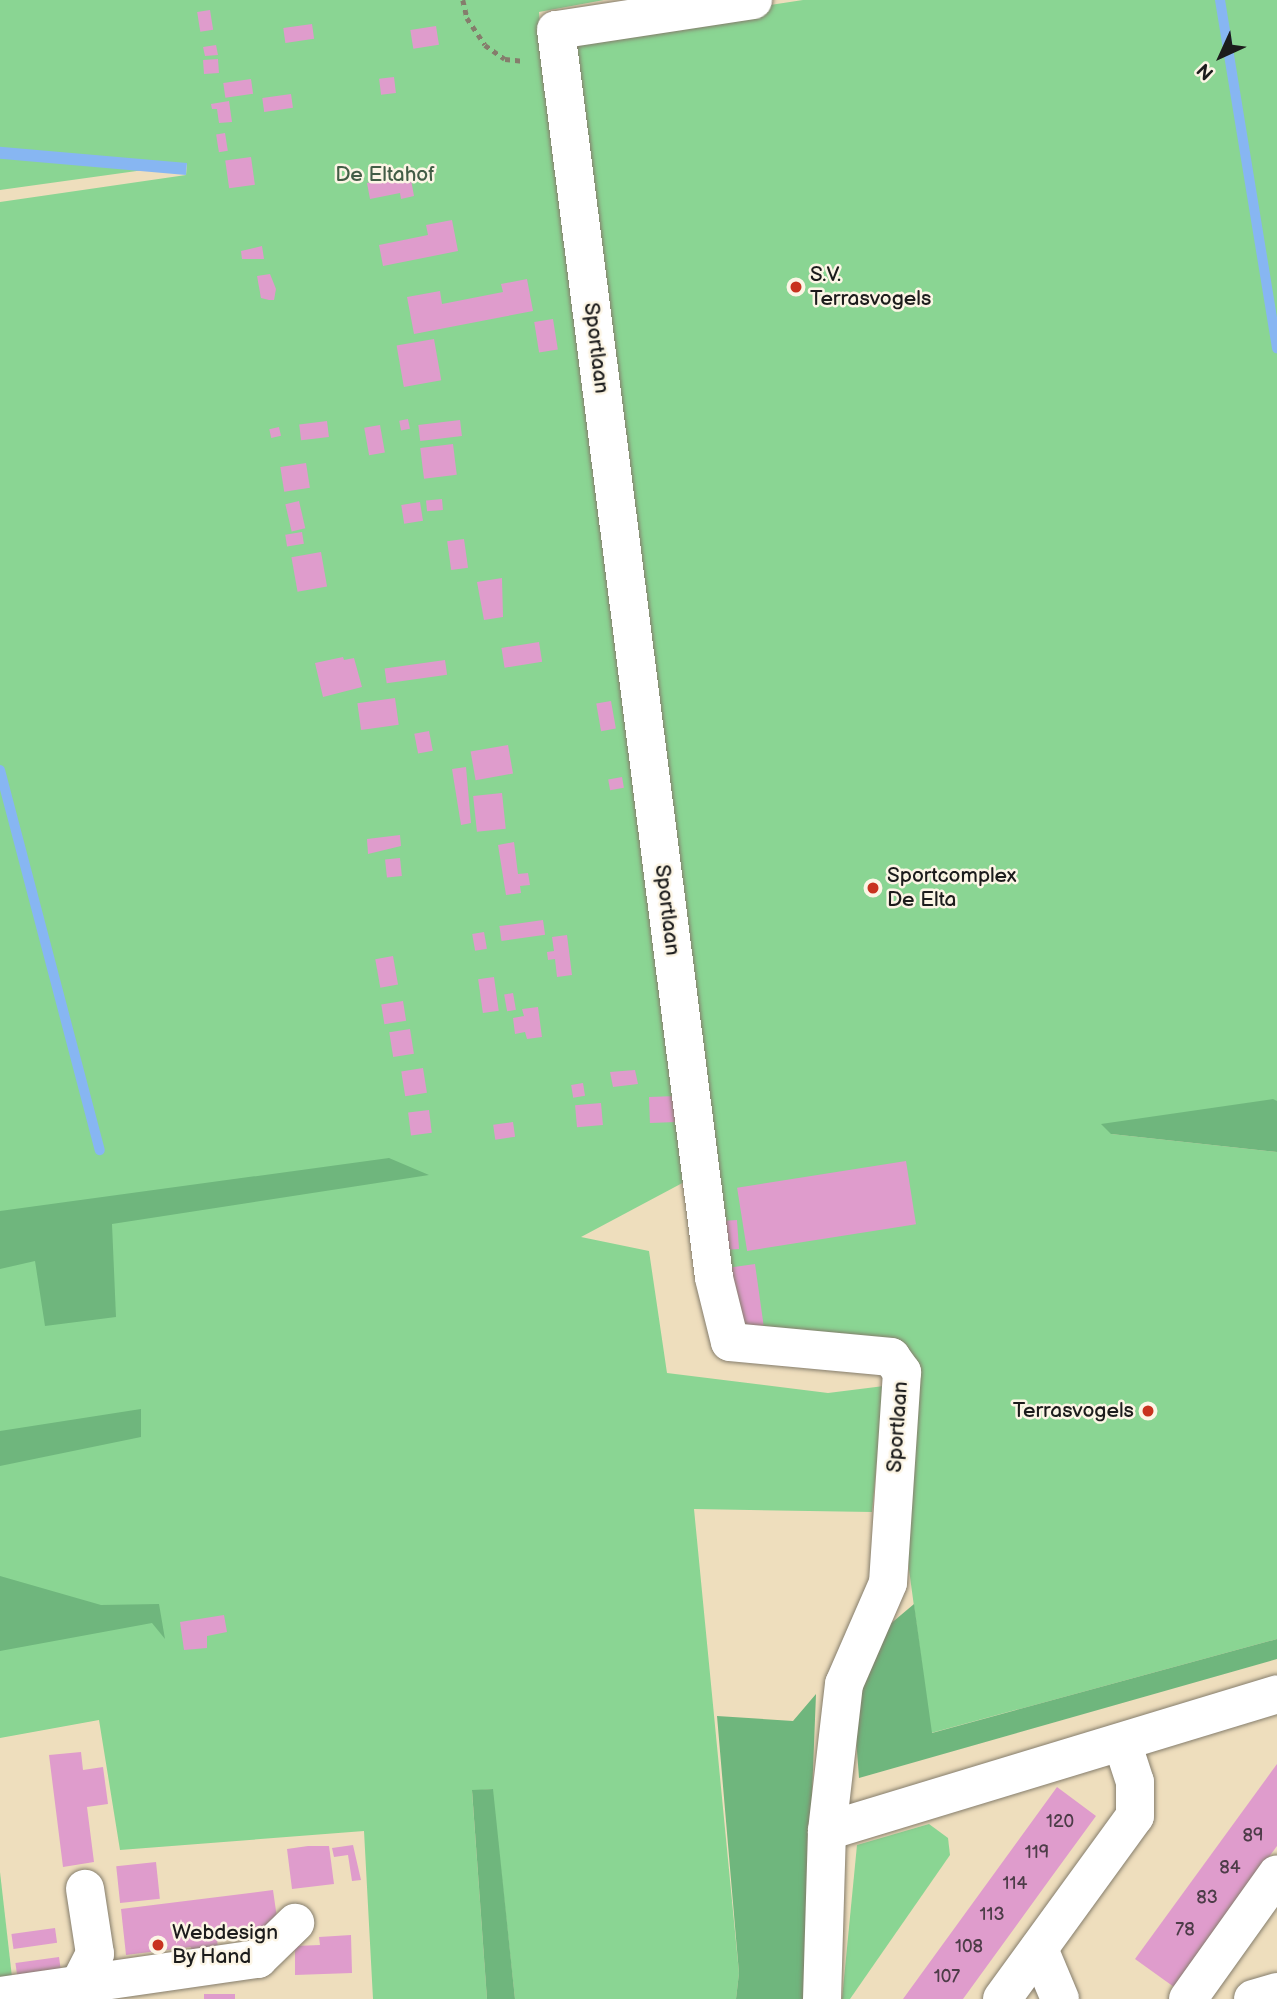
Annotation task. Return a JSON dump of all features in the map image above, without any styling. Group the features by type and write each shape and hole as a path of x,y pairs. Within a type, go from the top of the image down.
{"street":[{"name":"Sportlaan","path":"753,0 556,30 714,1278 730,1342 891,1357 902,1372 888,1583 844,1684 827,1831"},
{"path":"822,1999 827,1831 1277,1694"},
{"path":"1002,1999 1135,1816 1135,1782 1122,1742"},
{"path":"1188,1999 1277,1874"},
{"path":"80,1983 95,1954 85,1889"},
{"path":"0,1996 258,1959 295,1923"},
{"path":"1039,1949 1060,1999"},
{"path":"1253,1999 1277,1992"}],"path":[{"path":"463,0 467,18 485,45 505,59 542,63 559,60"}],"green space":[{"name":"De Eltahof","path":"0,0 604,0 539,12 542,63 688,1180 581,1237 649,1251 667,1373 828,1393 884,1386 872,1512 694,1509 739,1973 736,1999 515,1999 492,1789 472,1791 487,1999 373,1999 364,1831 120,1850 99,1720 0,1738 0,202 186,175 187,164 0,190"},
{"name":"Sportcomplex De Elta","path":"803,0 1277,0 1277,1101 1111,1134 1277,1152 1277,1639 931,1733 904,1532 914,1356 734,1337 563,37"},
{"path":"1273,1099 1277,1101 1277,1152 1111,1134 1101,1124"},
{"path":"389,1158 429,1175 112,1224 116,1317 45,1326 35,1261 0,1269 0,1211"},
{"path":"141,1409 141,1437 0,1466 0,1431"},
{"path":"0,1576 101,1605 159,1604 165,1639 152,1623 0,1651"},
{"path":"914,1604 932,1733 1277,1639 1277,1659 859,1778 850,1658"},
{"path":"816,1694 804,1999 736,1999 739,1973 717,1716 793,1721"},
{"path":"493,1789 515,1999 487,1999 472,1790"},
{"path":"929,1824 948,1838 950,1855 850,1999 842,1999 857,1845"},
{"path":"0,1872 13,1986 0,1990"}],"water":[{"path":"0,147 187,163 186,175 0,159"}],"building":[{"path":"210,10 213,30 200,32 197,12"},
{"path":"312,24 314,39 285,43 283,28"},
{"path":"436,26 439,45 413,49 410,30"},
{"path":"216,45 218,55 205,56 203,47"},
{"path":"218,59 219,73 204,74 203,60"},
{"path":"394,77 396,93 381,95 379,79"},
{"path":"251,79 253,94 225,98 223,83"},
{"path":"291,94 293,108 264,112 262,98"},
{"path":"229,101 232,122 219,123 217,109 212,109 211,104"},
{"path":"225,133 228,151 219,152 216,134"},
{"path":"251,157 255,185 229,188 225,161"},
{"path":"410,174 414,196 401,199 400,193 370,199 367,183"},
{"path":"452,220 458,251 383,266 379,245 428,235 426,225"},
{"path":"262,246 264,259 242,259 241,251"},
{"path":"270,274 276,289 274,300 261,298 257,276"},
{"path":"527,279 533,311 414,334 407,297 440,291 442,304 503,292 501,284"},
{"path":"553,319 558,350 539,353 534,322"},
{"path":"434,339 441,380 404,387 397,346"},
{"path":"408,419 410,429 401,431 399,421"},
{"path":"460,420 462,436 420,441 418,425"},
{"path":"327,421 329,437 301,440 299,424"},
{"path":"380,425 385,453 369,455 364,428"},
{"path":"279,427 281,436 271,438 269,429"},
{"path":"453,444 457,475 424,479 420,448"},
{"path":"306,463 310,488 284,492 280,467"},
{"path":"442,499 443,510 427,511 426,500"},
{"path":"299,501 305,528 292,531 285,504"},
{"path":"420,502 423,521 404,524 401,505"},
{"path":"302,532 304,544 287,547 285,535"},
{"path":"464,539 468,568 451,570 447,541"},
{"path":"321,552 327,586 298,592 291,557"},
{"path":"502,578 503,617 484,620 477,582"},
{"path":"539,642 542,662 505,668 501,648"},
{"path":"343,657 344,660 354,658 362,687 323,697 315,663"},
{"path":"445,660 447,675 387,683 385,668"},
{"path":"395,698 399,725 361,730 357,703"},
{"path":"611,701 616,729 601,731 596,704"},
{"path":"429,731 433,751 418,753 414,734"},
{"path":"508,745 513,774 476,780 471,752"},
{"path":"466,767 471,823 461,825 452,769"},
{"path":"622,777 624,788 610,790 608,779"},
{"path":"502,793 506,829 477,832 473,796"},
{"path":"400,835 401,846 368,854 367,839"},
{"path":"514,842 518,874 528,873 530,885 520,886 521,893 506,895 498,845"},
{"path":"400,858 402,876 387,877 385,860"},
{"path":"543,920 545,935 502,941 499,926"},
{"path":"484,932 487,949 475,951 472,934"},
{"path":"567,935 572,975 557,977 555,959 548,960 547,952 554,951 552,937"},
{"path":"393,956 398,985 380,988 375,959"},
{"path":"494,977 499,1011 483,1013 478,979"},
{"path":"513,993 516,1010 507,1011 504,995"},
{"path":"403,1001 406,1021 384,1024 381,1004"},
{"path":"538,1007 542,1037 527,1039 525,1032 515,1034 513,1018 524,1016 522,1009"},
{"path":"410,1029 414,1054 393,1057 389,1032"},
{"path":"423,1068 427,1093 405,1096 401,1071"},
{"path":"635,1070 638,1084 613,1087 610,1072"},
{"path":"583,1083 585,1096 573,1098 571,1085"},
{"path":"676,1096 677,1122 650,1123 649,1097"},
{"path":"601,1103 603,1125 577,1127 575,1105"},
{"path":"429,1110 432,1133 411,1135 408,1113"},
{"path":"513,1122 515,1137 495,1140 493,1125"},
{"path":"906,1161 916,1224 747,1251 737,1188"},
{"path":"737,1220 739,1249 727,1250 725,1221"},
{"path":"755,1264 764,1325 734,1330 725,1268"},
{"path":"224,1615 227,1632 207,1636 207,1648 184,1650 180,1622"},
{"path":"81,1752 83,1770 103,1767 108,1804 87,1807 94,1862 63,1867 49,1755"},
{"path":"1277,1764 1277,1846 1174,1987 1135,1959"},
{"path":"1057,1787 1096,1816 963,1999 903,1999"},
{"path":"353,1845 361,1880 352,1881 348,1855 334,1857 332,1848"},
{"path":"329,1846 334,1884 292,1889 287,1849"},
{"path":"156,1862 160,1899 120,1903 116,1866"},
{"path":"273,1890 278,1925 217,1937 218,1952 192,1955 191,1947 126,1955 121,1909"},
{"path":"55,1928 57,1943 14,1949 11,1934"},
{"path":"351,1935 352,1973 295,1975 295,1946 320,1945 319,1937"},
{"path":"59,1957 61,1972 18,1978 15,1963"},
{"path":"204,1994 235,1994 235,1999 204,1999"}],"waterway":[{"path":"1220,0 1277,348"},
{"path":"0,770 100,1150"}],"place":[{"name":"S.V. Terrasvogels","path":"796,287"},
{"name":"Sportcomplex De Elta","path":"873,888"},
{"name":"Terrasvogels","path":"1148,1411"},
{"name":"Webdesign By Hand","path":"158,1945"}]}
